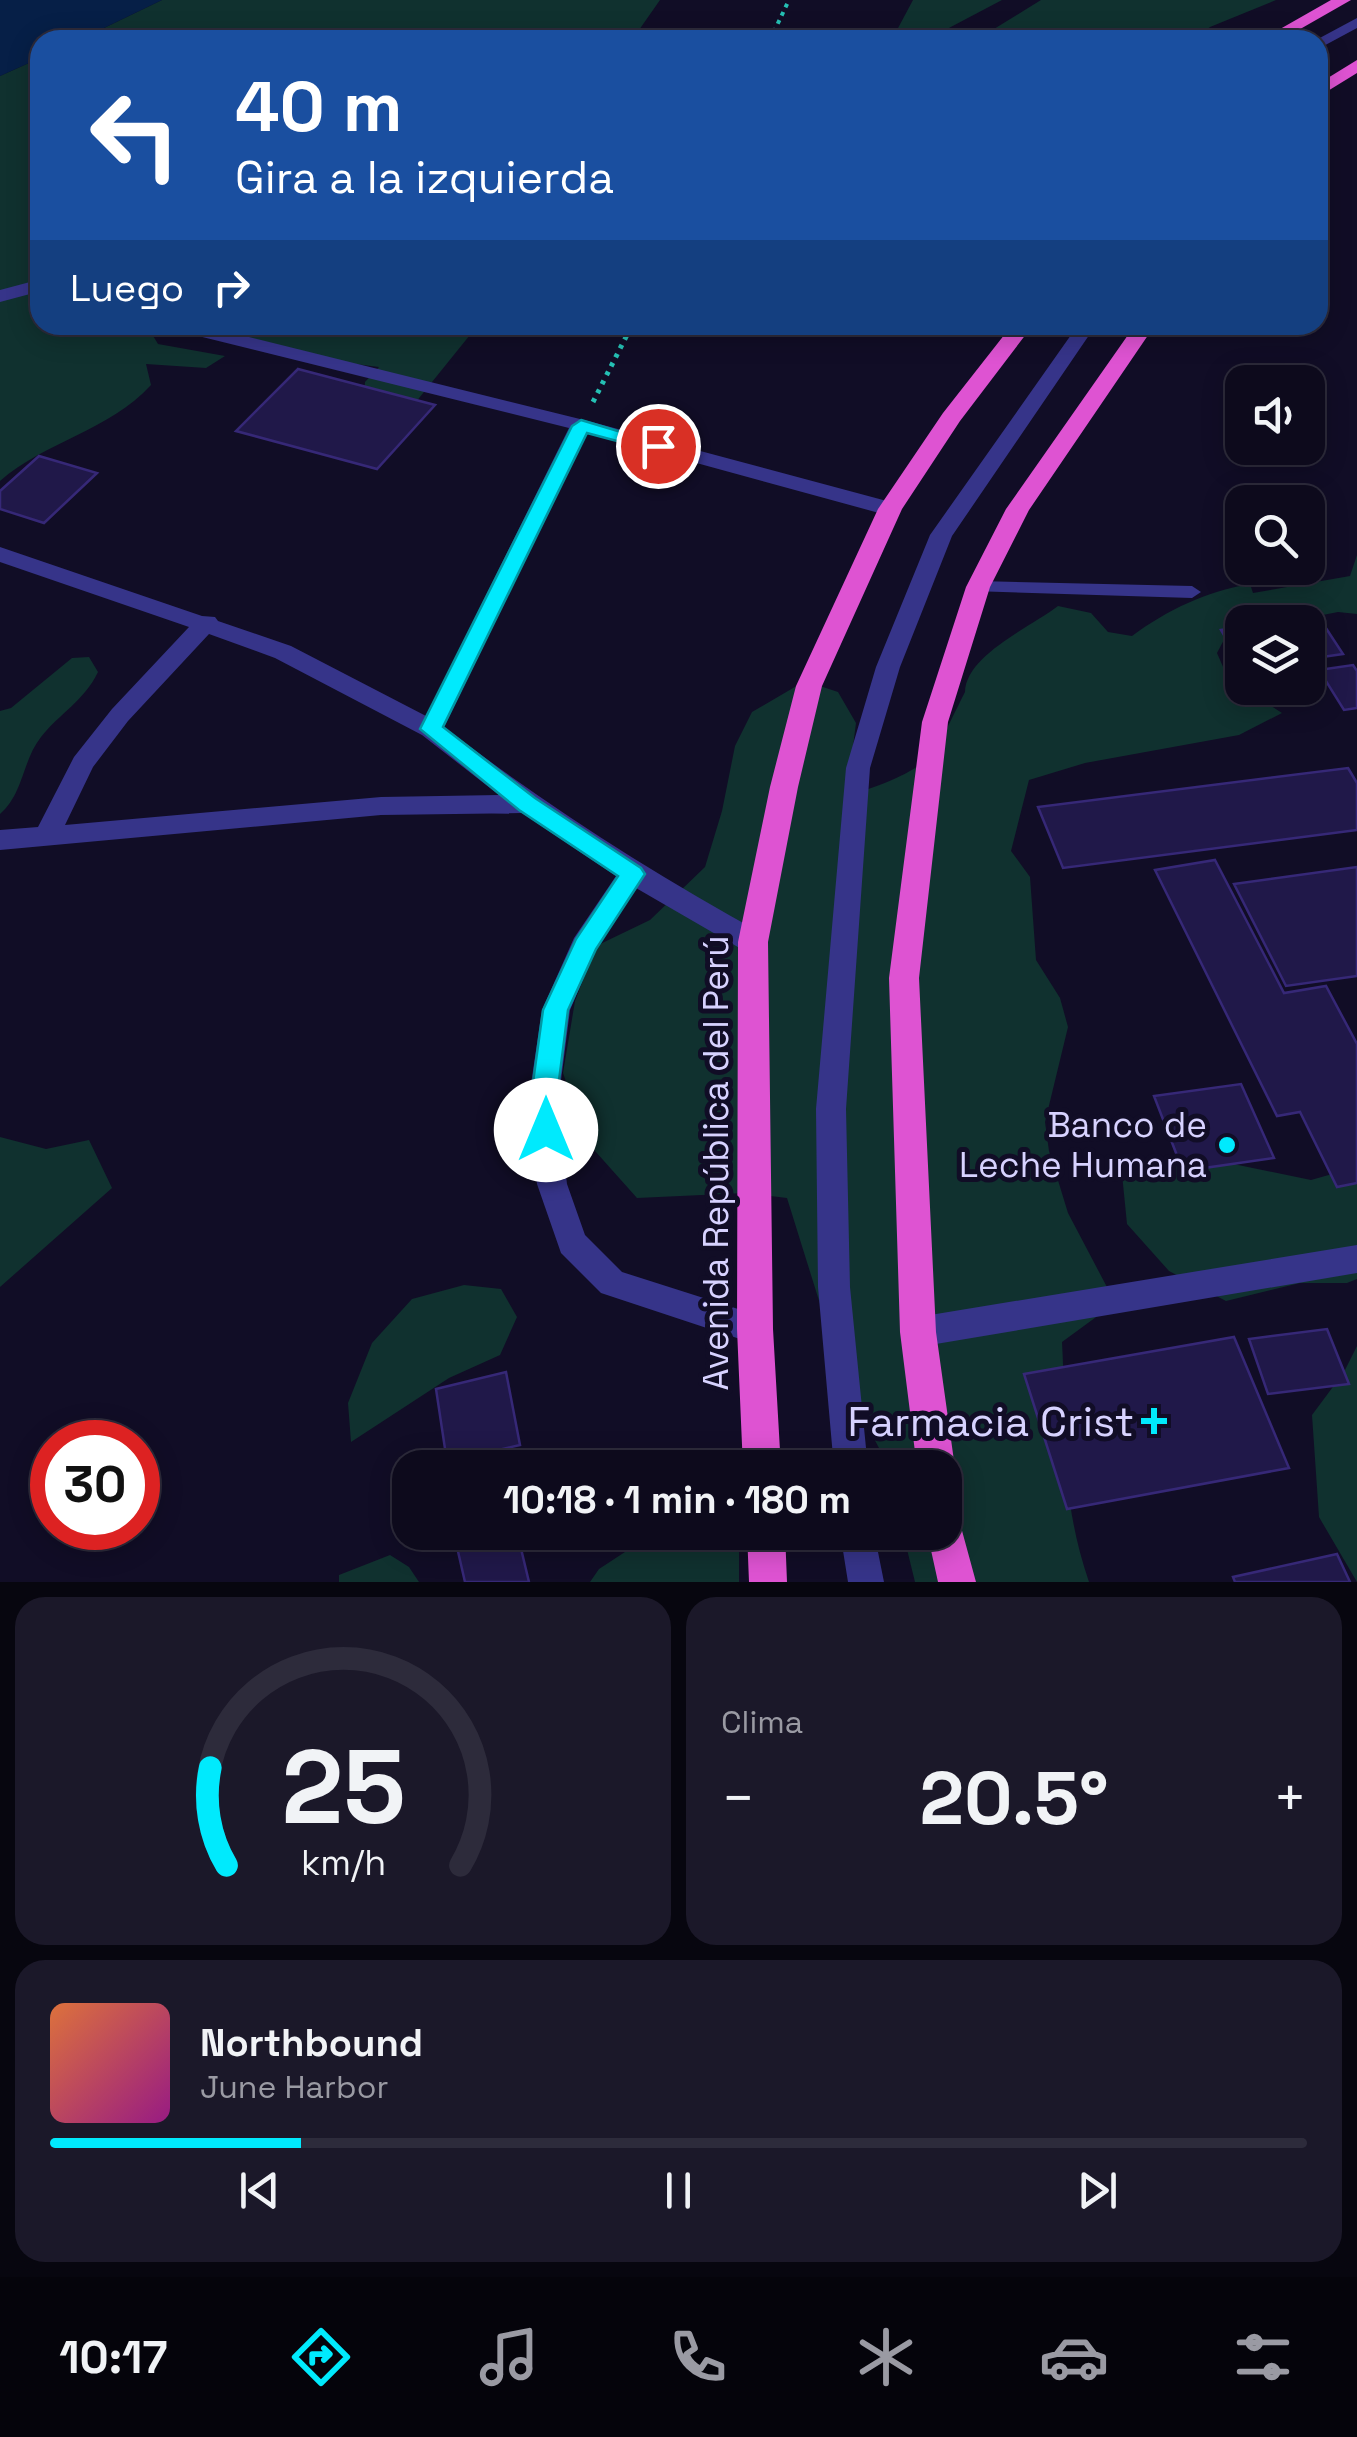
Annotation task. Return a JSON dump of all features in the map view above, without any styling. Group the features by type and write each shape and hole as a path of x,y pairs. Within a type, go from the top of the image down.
{"highway":[{"path":"1288,30 1343,0"},
{"path":"1328,85 1357,65"},
{"name":"Avenida República del Perú","path":"761,1450 755,1329 753,942 784,786 809,686 890,509 951,418 1015,335"},
{"path":"934,1450 918,1332 904,978 935,722 978,587 1018,509 1138,335"},
{"path":"767,1550 768,1582"},
{"path":"950,1550 957,1582"}],"street":[{"path":"1328,39 1357,22"},
{"path":"0,296 30,288"},
{"path":"217,335 581,426 890,509"},
{"path":"849,1450 834,1287 831,1108 858,768 888,667 941,535 1080,335"},
{"path":"431,729 581,426"},
{"path":"0,554 206,622 283,652 431,729 527,804 633,874 753,942"},
{"path":"47,835 83,763 120,715 206,622"},
{"path":"0,840 381,806 527,804"},
{"path":"633,874 610,902 584,946 556,1010 543,1104 552,1184 572,1243 612,1284 755,1329"},
{"path":"918,1332 1357,1259"},
{"path":"860,1550 866,1582"}],"lane":[{"path":"978,587 1192,592"}],"path":[{"path":"775,30 789,0"},
{"path":"581,426 627,335"}],"green space":[{"path":"162,0 660,0 639,30 100,30"},
{"path":"913,0 1002,0 947,29 897,30"},
{"path":"1041,0 1276,0 1207,30 992,30"},
{"path":"30,62 30,335 153,335 158,344 225,356 206,368 146,364 151,385 134,401 0,481 0,76"},
{"path":"247,335 470,335 407,413 364,395 365,382 379,367 293,356"},
{"path":"1357,555 1357,614 1325,615 1325,605 1225,605 1225,638 1217,653 1225,671 1225,705 1270,705 1282,713 1239,735 1085,763 1029,780 1011,851 1030,877 1036,960 1060,998 1068,1027 1045,1122 1049,1151 1068,1213 1108,1289 1103,1312 1062,1342 1069,1491 1089,1582 915,1582 907,1550 962,1550 962,1450 880,1450 845,1384 787,1198 745,1193 637,1198 587,1142 563,1073 575,1001 596,946 650,920 705,867 722,811 735,746 752,712 805,681 838,692 856,723 851,762 866,790 920,765 946,730 976,666 1002,643 1058,606 1091,613 1108,632 1132,636 1173,610 1218,591 1245,585 1250,585 1253,593 1325,585 1325,580 1350,576"},
{"path":"89,657 98,672 79,699 41,737 14,796 0,814 0,711 11,708 72,658"},
{"path":"0,1137 46,1149 89,1140 112,1188 0,1287"},
{"path":"1214,1160 1311,1180 1357,1167 1357,1279 1347,1283 1300,1283 1226,1301 1169,1271 1127,1224 1121,1164"},
{"path":"464,1285 501,1289 517,1317 500,1355 449,1378 351,1442 348,1403 372,1343 412,1299"},
{"path":"1357,1346 1357,1582 1319,1517 1312,1415 1344,1372"},
{"path":"628,1550 739,1550 739,1582 590,1582 599,1569"},
{"path":"390,1555 409,1567 419,1582 339,1582 339,1575"}],"water":[{"path":"0,0 162,0 100,30 30,30 30,62 0,76"}],"building":[{"path":"298,369 435,405 377,469 236,431"},
{"path":"39,456 97,473 44,523 0,509 0,491"},
{"path":"1325,627 1343,654 1325,657"},
{"path":"1353,665 1357,671 1357,708 1344,710 1325,680 1325,669"},
{"path":"1348,768 1357,783 1357,830 1063,868 1038,807"},
{"path":"1215,860 1284,993 1326,986 1357,1044 1357,1183 1337,1187 1300,1112 1277,1116 1155,870"},
{"path":"1357,867 1357,976 1286,986 1234,884"},
{"path":"1241,1084 1274,1158 1183,1171 1154,1096"},
{"path":"1327,1329 1349,1384 1268,1394 1249,1339"},
{"name":"Farmacia Crist","path":"1234,1337 1289,1468 1067,1509 1024,1374"},
{"path":"506,1372 520,1445 499,1450 445,1450 436,1389"},
{"path":"458,1550 521,1550 529,1582 465,1582"},
{"path":"1337,1554 1350,1582 1235,1582 1233,1577"}],"place":[{"name":"Banco de Leche Humana","path":"1227,1145"},
{"name":"Farmacia Crist","path":"1154,1421"}],"route":[{"path":"546,1130 543,1104 556,1010 584,946 610,902 633,874 527,804 431,729 581,426 658,446"}]}
